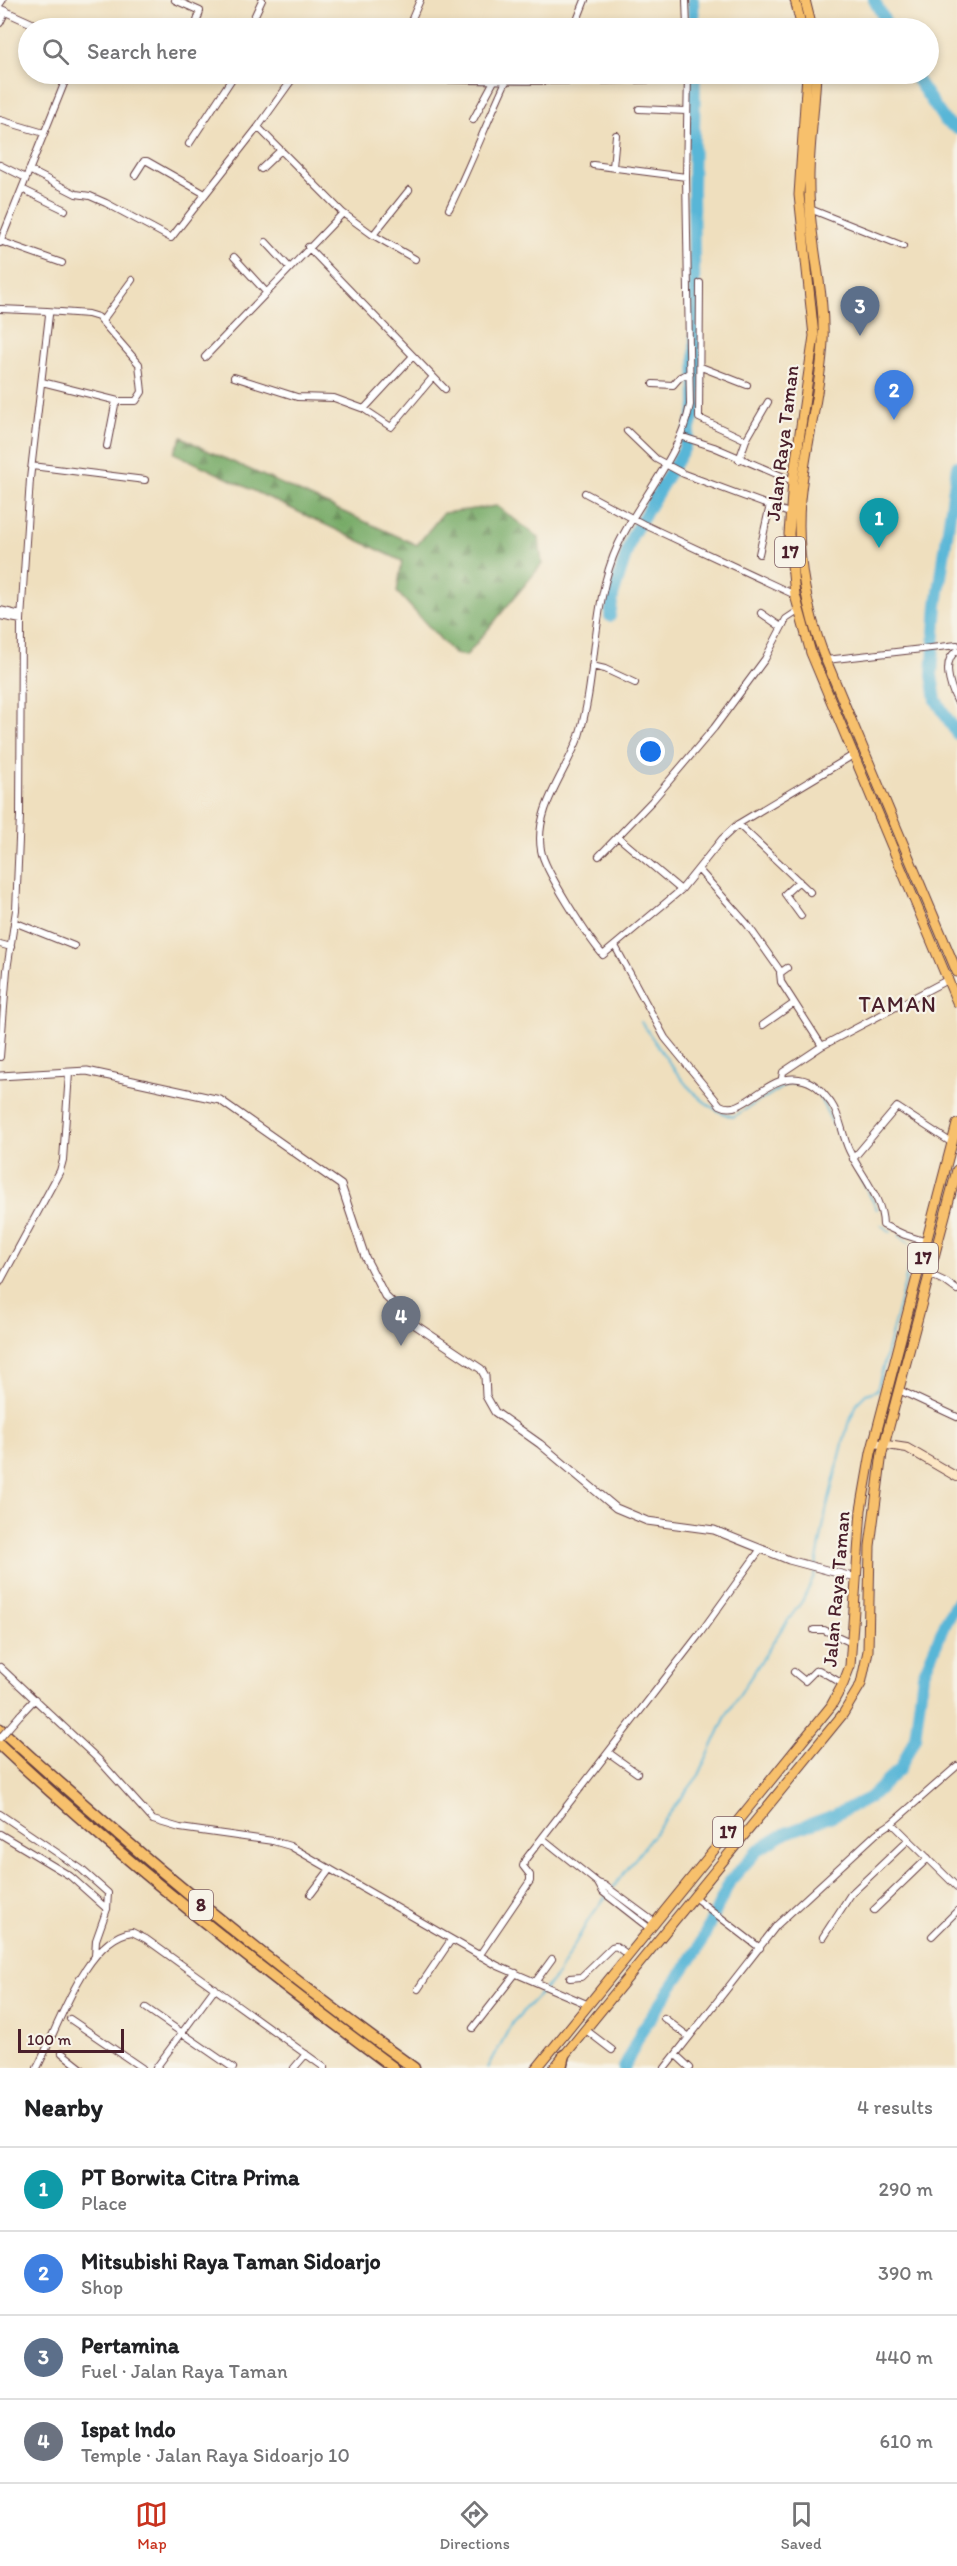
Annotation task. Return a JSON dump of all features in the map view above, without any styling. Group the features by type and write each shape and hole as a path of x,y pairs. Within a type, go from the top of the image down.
{"highway":[{"path":"795,0 800,18"},
{"path":"805,0 810,18"},
{"name":"Jalan Raya Taman","path":"806,84 799,195 814,336 789,513 790,557 795,595 811,653 957,1002"},
{"name":"Jalan Raya Taman","path":"815,84 809,161 810,209 822,310 823,343 800,500 799,534 803,579 808,606 826,660 957,972"},
{"name":"Jalan Raya Taman","path":"537,2068 831,1706 843,1684 850,1666 853,1643 855,1578 861,1510 871,1453 957,1124"},
{"name":"Jalan Raya Taman","path":"554,2068 696,1899 843,1714 861,1684 868,1651 870,1537 884,1448 957,1170"},
{"name":"8","path":"0,1729 171,1881 265,1957 414,2068"},
{"name":"8","path":"0,1745 126,1858 229,1943 394,2068"},
{"path":"561,2068 564,2055"}],"main road":[{"path":"874,1443 884,1448 920,1453 957,1477"}],"street":[{"path":"175,0 200,12 198,18"},
{"path":"254,18 262,0"},
{"path":"412,18 420,0"},
{"path":"578,18 585,0"},
{"path":"686,0 687,18"},
{"path":"0,23 3,10 20,18"},
{"path":"62,263 0,242 64,84"},
{"path":"189,144 228,84"},
{"path":"29,170 76,194 90,196 106,203 171,238 289,84"},
{"path":"474,120 492,84"},
{"path":"449,209 505,84"},
{"path":"691,84 686,111 686,177 695,333 700,367 699,418 746,440"},
{"path":"639,109 686,111"},
{"path":"0,120 44,133"},
{"path":"258,127 343,213 373,235 416,259"},
{"path":"613,167 616,135"},
{"path":"261,169 281,150"},
{"path":"135,175 147,160 205,194"},
{"path":"0,165 26,178"},
{"path":"593,165 686,177"},
{"path":"21,189 65,210"},
{"path":"373,235 409,190"},
{"path":"810,209 903,246"},
{"path":"205,357 343,213"},
{"path":"266,242 289,267"},
{"path":"308,247 445,389"},
{"path":"234,257 266,292"},
{"path":"102,321 132,280"},
{"path":"700,283 685,438 609,568 599,668 579,736 545,809 541,828 541,850 546,869 602,954 606,953 681,890 722,839 738,824 855,754"},
{"path":"0,309 88,314 102,321 136,357 141,369 142,386 139,398 118,402 42,382"},
{"path":"0,1057 10,947 15,922 20,816 21,617 32,466 49,319 47,311"},
{"path":"364,409 413,356"},
{"path":"700,367 747,385"},
{"path":"653,384 673,385 680,377 690,373"},
{"path":"234,377 297,397 334,398 364,409 391,427 433,377"},
{"path":"107,446 113,412 118,402"},
{"path":"739,460 746,440 768,402"},
{"path":"627,431 646,451 670,467 789,513"},
{"path":"685,438 714,447 739,460 793,480"},
{"path":"32,466 145,480"},
{"path":"585,493 638,521 795,595"},
{"path":"759,554 770,505"},
{"path":"0,610 21,617"},
{"path":"599,856 714,728 765,659 790,614 798,610"},
{"path":"761,613 781,627"},
{"path":"0,615 21,617"},
{"path":"826,660 957,645"},
{"path":"957,651 949,657 947,664 957,701"},
{"path":"599,668 635,683"},
{"path":"738,824 810,892"},
{"path":"618,837 681,890"},
{"path":"699,870 784,970 781,982 822,1046"},
{"path":"799,881 785,894 801,916"},
{"path":"15,922 74,946"},
{"path":"0,944 10,947"},
{"path":"614,947 665,1038 720,1105 730,1108 740,1106 783,1078 806,1081 820,1090 836,1110 853,1159 882,1209 885,1227 927,1242"},
{"path":"783,1078 783,1072 822,1046 949,979"},
{"path":"763,1025 793,1004"},
{"path":"0,1076 100,1072 215,1098 341,1185 365,1257 385,1296 414,1323 481,1369 485,1376 486,1396 495,1412 540,1443 616,1508 647,1521 714,1530 760,1550 810,1567 855,1578"},
{"path":"0,1282 60,1171 63,1160 69,1073"},
{"path":"853,1159 897,1107 952,1143"},
{"path":"929,1274 946,1281 957,1290"},
{"path":"898,1391 957,1417"},
{"path":"479,1956 530,1881 530,1875 523,1863 702,1632 760,1550"},
{"path":"814,1630 824,1630 853,1643"},
{"path":"0,1667 99,1760 153,1820 180,1828 282,1844 330,1869 479,1956 589,2005"},
{"path":"794,1672 805,1682 815,1671 819,1670 843,1684"},
{"path":"0,1738 35,1699"},
{"path":"609,1753 637,1773"},
{"path":"665,2068 777,1925 877,1833 892,1823 957,1766"},
{"path":"0,1814 64,1857 102,1887 109,1897 96,1940 95,1956"},
{"path":"892,1823 957,1887"},
{"path":"0,1834 70,1876 106,1909"},
{"path":"542,1838 652,1925"},
{"path":"823,1937 851,1894 908,1840"},
{"path":"874,1910 928,1858"},
{"path":"311,1894 330,1869"},
{"path":"696,1899 759,1948"},
{"path":"932,1936 957,1911"},
{"path":"37,2068 78,1979 95,1956 116,1938 132,1932 146,1938 325,2068"},
{"path":"418,1989 451,1940"},
{"path":"570,1978 581,1977 612,1947 616,1946 628,1955"},
{"path":"539,1983 552,1959"},
{"path":"473,2028 516,1973"},
{"path":"156,2068 215,1989"},
{"path":"146,2007 233,2068"},
{"path":"664,2018 689,2037"},
{"path":"70,2019 142,2068"},
{"path":"586,2030 612,2050"},
{"path":"62,2053 81,2068"},
{"path":"294,2068 306,2054"},
{"path":"676,2055 690,2068"}],"green space":[{"path":"182,437 417,545 443,513 497,506 539,538 542,564 466,656 454,654 397,592 402,561 174,453"}],"waterway":[{"path":"693,0 694,18"},
{"path":"874,0 884,18"},
{"path":"610,616 613,596 632,536 684,449 696,407 693,189 695,84"},
{"path":"920,84 945,121 957,129"},
{"path":"957,466 937,605 932,675 936,700 957,734"},
{"path":"641,1022 681,1078 704,1102 718,1111 733,1117 789,1083 804,1084 816,1090 845,1148"},
{"path":"852,1161 877,1209"},
{"path":"881,1225 891,1232"},
{"path":"612,1889 699,1775 727,1714 803,1600 814,1577 826,1511 848,1424 858,1402 866,1394 877,1390 914,1247 899,1235"},
{"path":"624,2068 642,2030 698,1949 730,1881 758,1850 786,1833 832,1816 869,1798 900,1769 915,1737 923,1675 946,1621 957,1602"},
{"path":"488,2068 512,2023 556,1977 589,1919 607,1895"}],"place":[{"name":"Pertamina","path":"860,336"},
{"name":"Mitsubishi Raya Taman Sidoarjo","path":"894,420"},
{"name":"PT Borwita Citra Prima","path":"879,548"},
{"name":"Ispat Indo","path":"401,1346"}],"district":[{"name":"TAMAN","path":"898,1004"}]}
